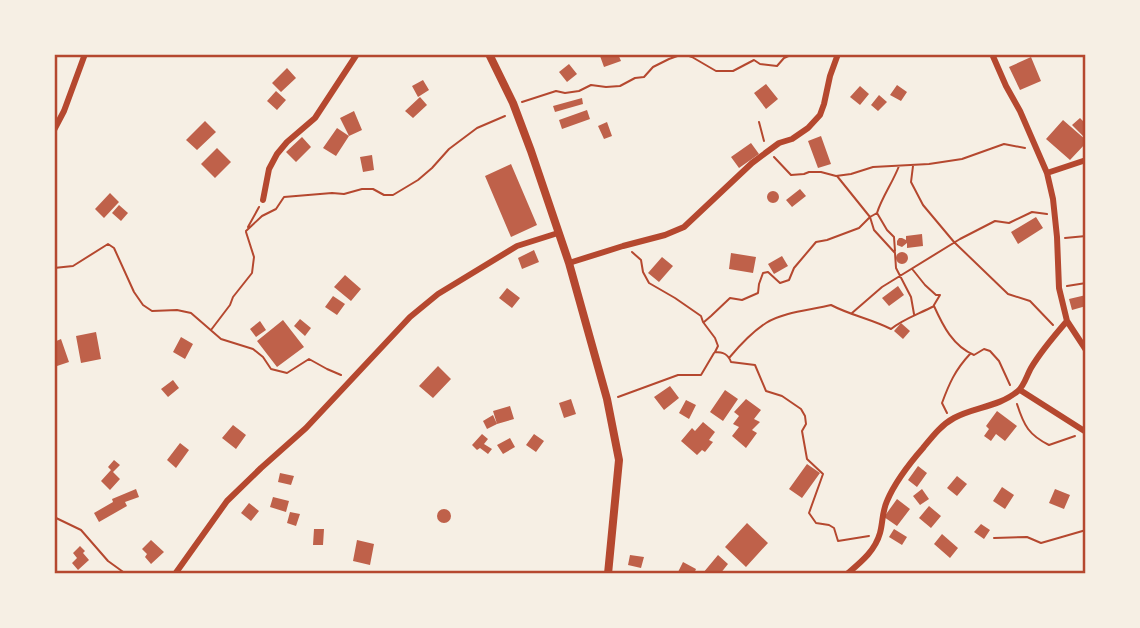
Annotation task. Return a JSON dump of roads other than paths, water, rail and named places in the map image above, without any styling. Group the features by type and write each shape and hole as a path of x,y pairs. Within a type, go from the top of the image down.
{"street":[{"path":"54,130 65,111 85,54"},
{"path":"263,200 270,169 277,154 315,118 357,54"},
{"path":"489,54 515,108 531,151 569,263 607,399 619,460 608,574"},
{"path":"569,263 684,227 767,150 792,139 820,116 838,54"},
{"path":"992,54 1047,173 1055,215 1059,288 1067,321 1086,350"},
{"path":"1047,173 1086,160"},
{"path":"175,574 227,501 306,429 410,317 438,294 517,246 558,233"},
{"path":"847,574 871,552 879,536 887,500 905,469 940,428 951,419 994,404 1017,392 1067,321"},
{"path":"1017,392 1086,432"}]}
